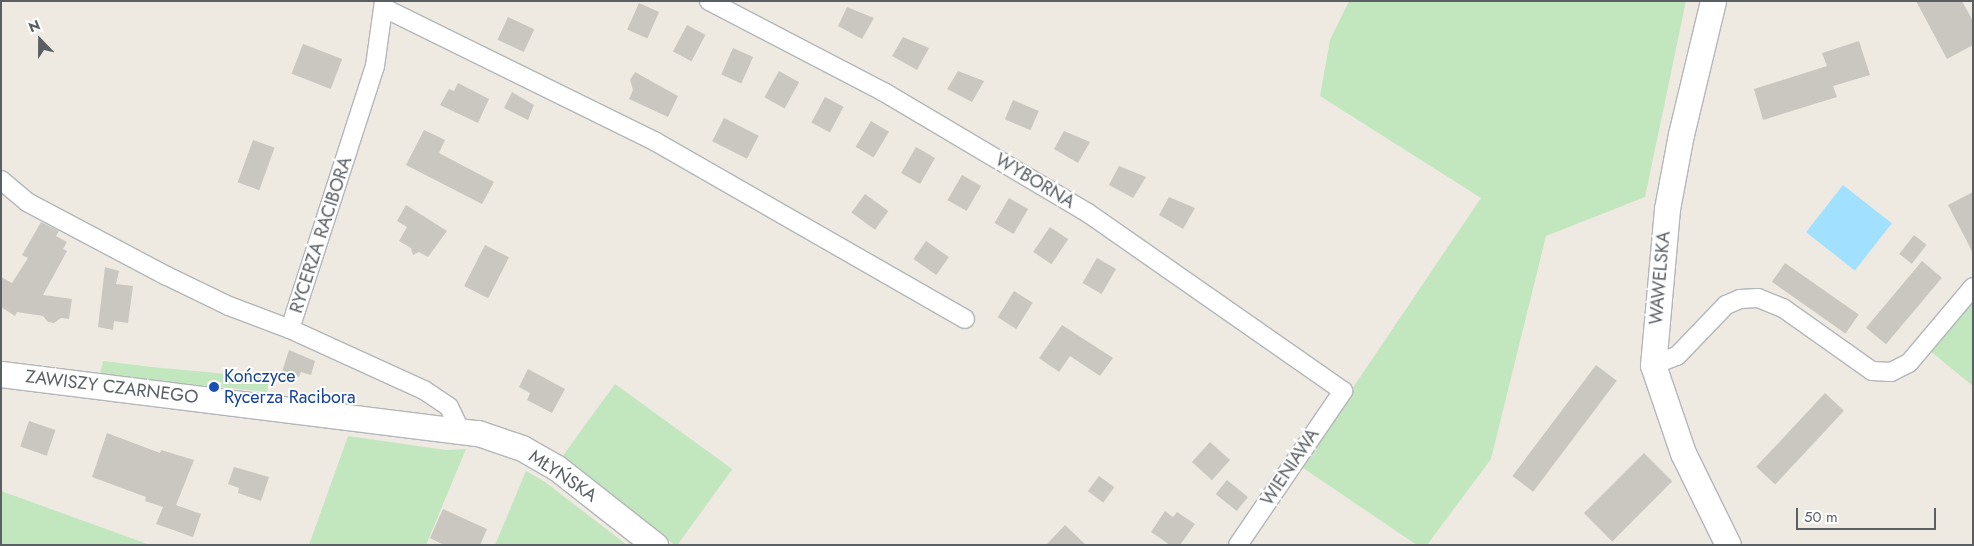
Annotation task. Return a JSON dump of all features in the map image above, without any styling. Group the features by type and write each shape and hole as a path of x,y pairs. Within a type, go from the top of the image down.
{"street":[{"name":"WYBORNA","path":"708,1 884,92 1040,184 1220,303 1343,391"},
{"name":"WAWELSKA","path":"1713,1 1681,134 1667,208 1653,366 1683,453 1728,545"},
{"path":"384,5 656,142 965,319"},
{"name":"RYCERZA RACIBORA","path":"384,5 375,66 290,329 438,397 449,407 460,430"},
{"path":"1,180 27,202 168,276 229,306 290,329"},
{"path":"1653,366 1677,356 1726,305 1740,299 1758,298 1783,308 1872,371 1891,372 1909,363 1973,288"},
{"name":"ZAWISZY CZARNEGO","path":"1,374 460,430"},
{"name":"WIENIAWA","path":"1238,545 1343,391"},
{"name":"MŁYŃSKA","path":"460,430 498,440 540,457 655,545"}],"green space":[{"path":"1349,1 1686,1 1645,197 1546,236 1491,459 1427,545 1417,545 1300,466 1481,198 1320,96 1330,40"},
{"path":"1973,298 1973,386 1929,350"},
{"path":"103,361 269,378 267,392 221,387 222,382 208,381 207,386 100,375"},
{"path":"615,384 732,469 677,545 675,545 559,461"},
{"path":"348,436 446,450 466,449 426,545 309,545"},
{"path":"526,471 545,482 627,545 495,545"},
{"path":"1,491 142,542 150,545 1,545"}],"water":[{"path":"1843,185 1892,223 1855,270 1806,232"}],"building":[{"path":"1916,1 1962,1 1973,21 1973,45 1947,59"},
{"path":"639,3 659,12 647,38 627,29"},
{"path":"847,7 874,18 862,39 838,26"},
{"path":"508,17 534,29 524,52 497,40"},
{"path":"687,25 706,35 691,61 673,51"},
{"path":"903,37 929,48 917,70 892,56"},
{"path":"1859,41 1870,75 1833,86 1837,97 1763,120 1754,89 1827,66 1822,53"},
{"path":"303,44 342,59 331,89 292,74"},
{"path":"733,48 753,57 741,83 721,74"},
{"path":"779,71 799,82 785,108 764,97"},
{"path":"958,71 984,81 972,102 947,89"},
{"path":"635,72 678,96 668,117 629,99 633,90 630,80"},
{"path":"458,83 489,99 478,123 440,105 449,89 454,91"},
{"path":"512,92 534,105 528,120 504,108"},
{"path":"825,97 844,107 830,132 811,123"},
{"path":"1013,100 1039,111 1031,130 1005,119"},
{"path":"724,118 759,136 747,159 712,141"},
{"path":"871,121 889,132 874,158 856,147"},
{"path":"424,130 445,140 439,153 494,182 482,204 406,165"},
{"path":"1064,131 1090,142 1078,163 1054,149"},
{"path":"253,140 275,148 259,190 238,182"},
{"path":"916,147 935,158 920,184 901,173"},
{"path":"1119,166 1146,177 1133,198 1109,185"},
{"path":"962,175 981,186 967,211 948,200"},
{"path":"1973,192 1973,253 1948,205"},
{"path":"865,194 888,211 875,230 851,213"},
{"path":"1169,197 1195,208 1183,229 1159,215"},
{"path":"1009,198 1028,209 1014,234 994,223"},
{"path":"406,205 447,231 428,257 419,252 413,255 411,248 399,241 407,227 397,221"},
{"path":"41,222 59,231 56,236 67,242 63,249 67,251 43,295 72,299 69,319 61,318 54,323 48,322 43,316 17,312 15,316 1,307 1,277 12,283 28,258 22,255"},
{"path":"1050,227 1068,239 1051,264 1033,252"},
{"path":"1914,235 1927,245 1912,264 1899,254"},
{"path":"926,241 949,257 936,275 913,259"},
{"path":"485,245 509,257 488,298 464,286"},
{"path":"1097,258 1116,269 1102,294 1082,283"},
{"path":"1922,261 1942,278 1886,344 1866,328"},
{"path":"1785,263 1859,315 1846,333 1772,282"},
{"path":"105,267 119,271 116,284 133,286 128,323 114,321 113,330 98,327"},
{"path":"1014,291 1033,303 1016,329 998,317"},
{"path":"1062,325 1113,358 1100,376 1070,356 1059,372 1039,358"},
{"path":"289,350 315,361 311,375 301,372 299,377 282,372"},
{"path":"1596,365 1617,381 1533,492 1512,476"},
{"path":"528,369 565,389 552,413 527,400 530,393 519,387"},
{"path":"1825,393 1844,411 1775,485 1756,467"},
{"path":"29,421 55,430 47,456 20,447"},
{"path":"107,433 160,453 161,450 194,460 176,505 201,514 193,537 156,524 163,507 145,501 146,497 92,477"},
{"path":"1210,442 1230,460 1212,480 1192,462"},
{"path":"1644,453 1672,481 1612,541 1584,513"},
{"path":"234,467 269,477 261,501 238,493 239,488 228,484"},
{"path":"1099,476 1114,487 1103,503 1088,491"},
{"path":"1227,480 1248,497 1237,511 1216,494"},
{"path":"443,509 487,529 480,545 444,545 430,538"},
{"path":"1165,511 1173,517 1177,512 1195,524 1180,545 1170,545 1151,532"},
{"path":"1065,525 1086,545 1046,545"}],"place":[{"name":"Kończyce Rycerza Racibora","path":"214,387"}]}
